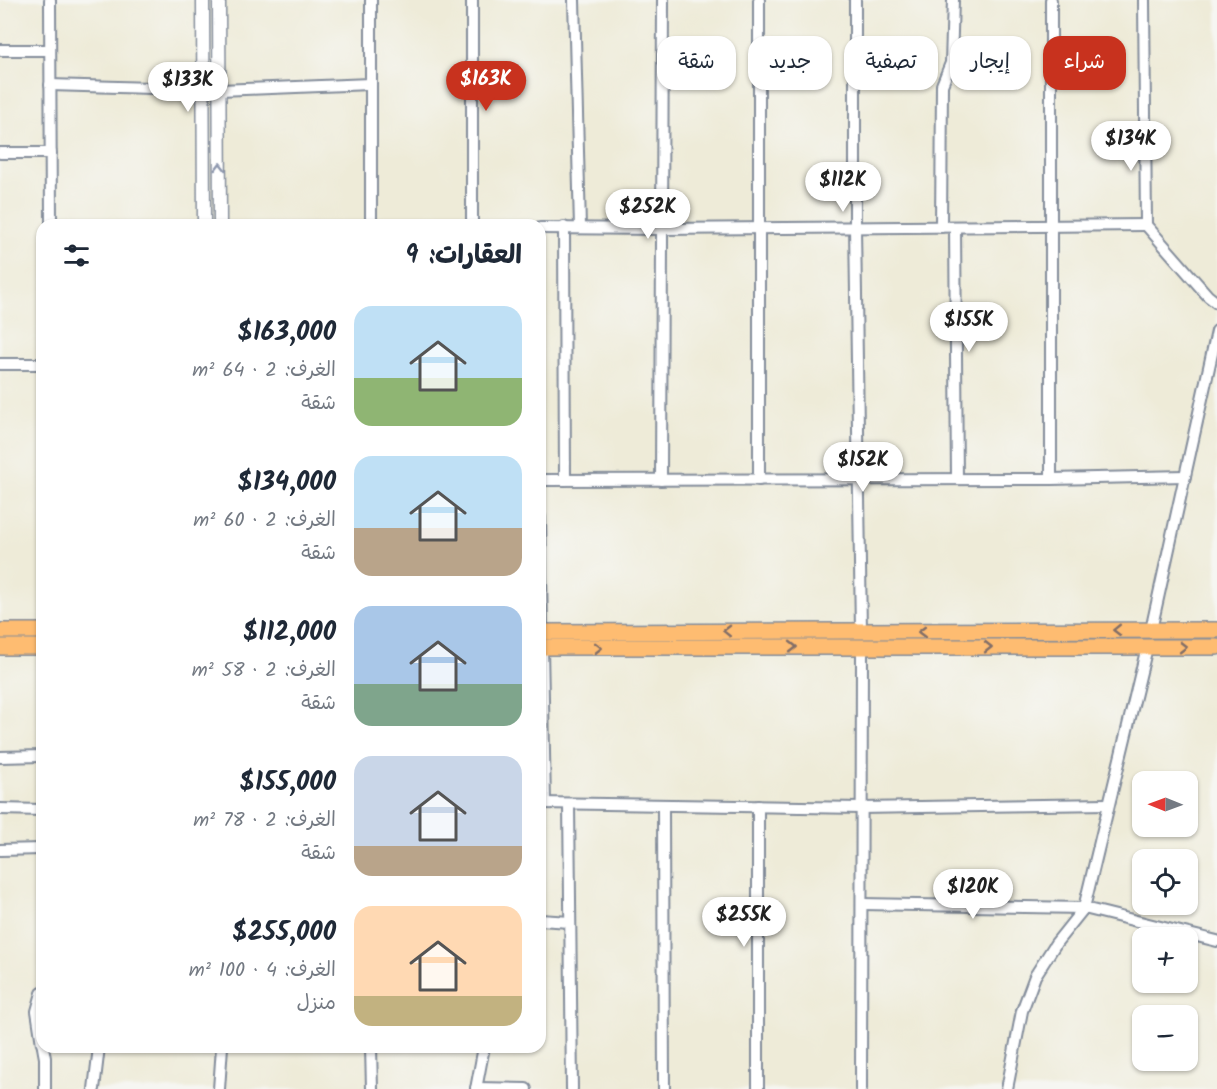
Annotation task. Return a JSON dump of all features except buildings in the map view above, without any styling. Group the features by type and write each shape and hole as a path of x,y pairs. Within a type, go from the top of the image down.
{"main road":[{"path":"546,632 1217,630"},
{"path":"0,631 36,632"},
{"path":"546,648 1217,646"},
{"path":"0,647 36,647"}],"street":[{"path":"50,0 51,219"},
{"path":"203,0 204,219"},
{"path":"219,0 220,219"},
{"path":"371,0 372,219"},
{"path":"472,0 472,219"},
{"path":"573,0 580,227"},
{"path":"661,480 663,0"},
{"path":"759,0 759,480"},
{"path":"855,0 855,227 861,632"},
{"path":"942,227 942,85 951,63 952,0"},
{"path":"1051,0 1051,479"},
{"path":"1144,0 1146,225 1208,296 1217,303"},
{"path":"0,50 50,50"},
{"path":"51,85 220,90 370,84"},
{"path":"0,153 51,153"},
{"path":"546,228 1146,225"},
{"path":"955,227 957,479"},
{"path":"564,228 565,480"},
{"path":"1151,630 1217,331"},
{"path":"0,364 36,364"},
{"path":"546,480 1051,479 1185,476"},
{"path":"1007,1089 1022,1011 1035,976 1056,943 1084,908 1147,647"},
{"path":"861,1089 862,648"},
{"path":"0,757 36,756"},
{"path":"546,803 861,808 1108,804"},
{"path":"569,804 572,1089"},
{"path":"663,806 664,1089"},
{"path":"758,806 758,1089"},
{"path":"0,809 36,810"},
{"path":"0,850 36,849"},
{"path":"862,904 1084,908 1217,940"},
{"path":"546,920 570,922"},
{"path":"44,1053 45,1089"},
{"path":"94,1089 98,1053"},
{"path":"219,1089 222,1053"},
{"path":"371,1053 372,1089"},
{"path":"483,1053 476,1088 526,1089"}]}
